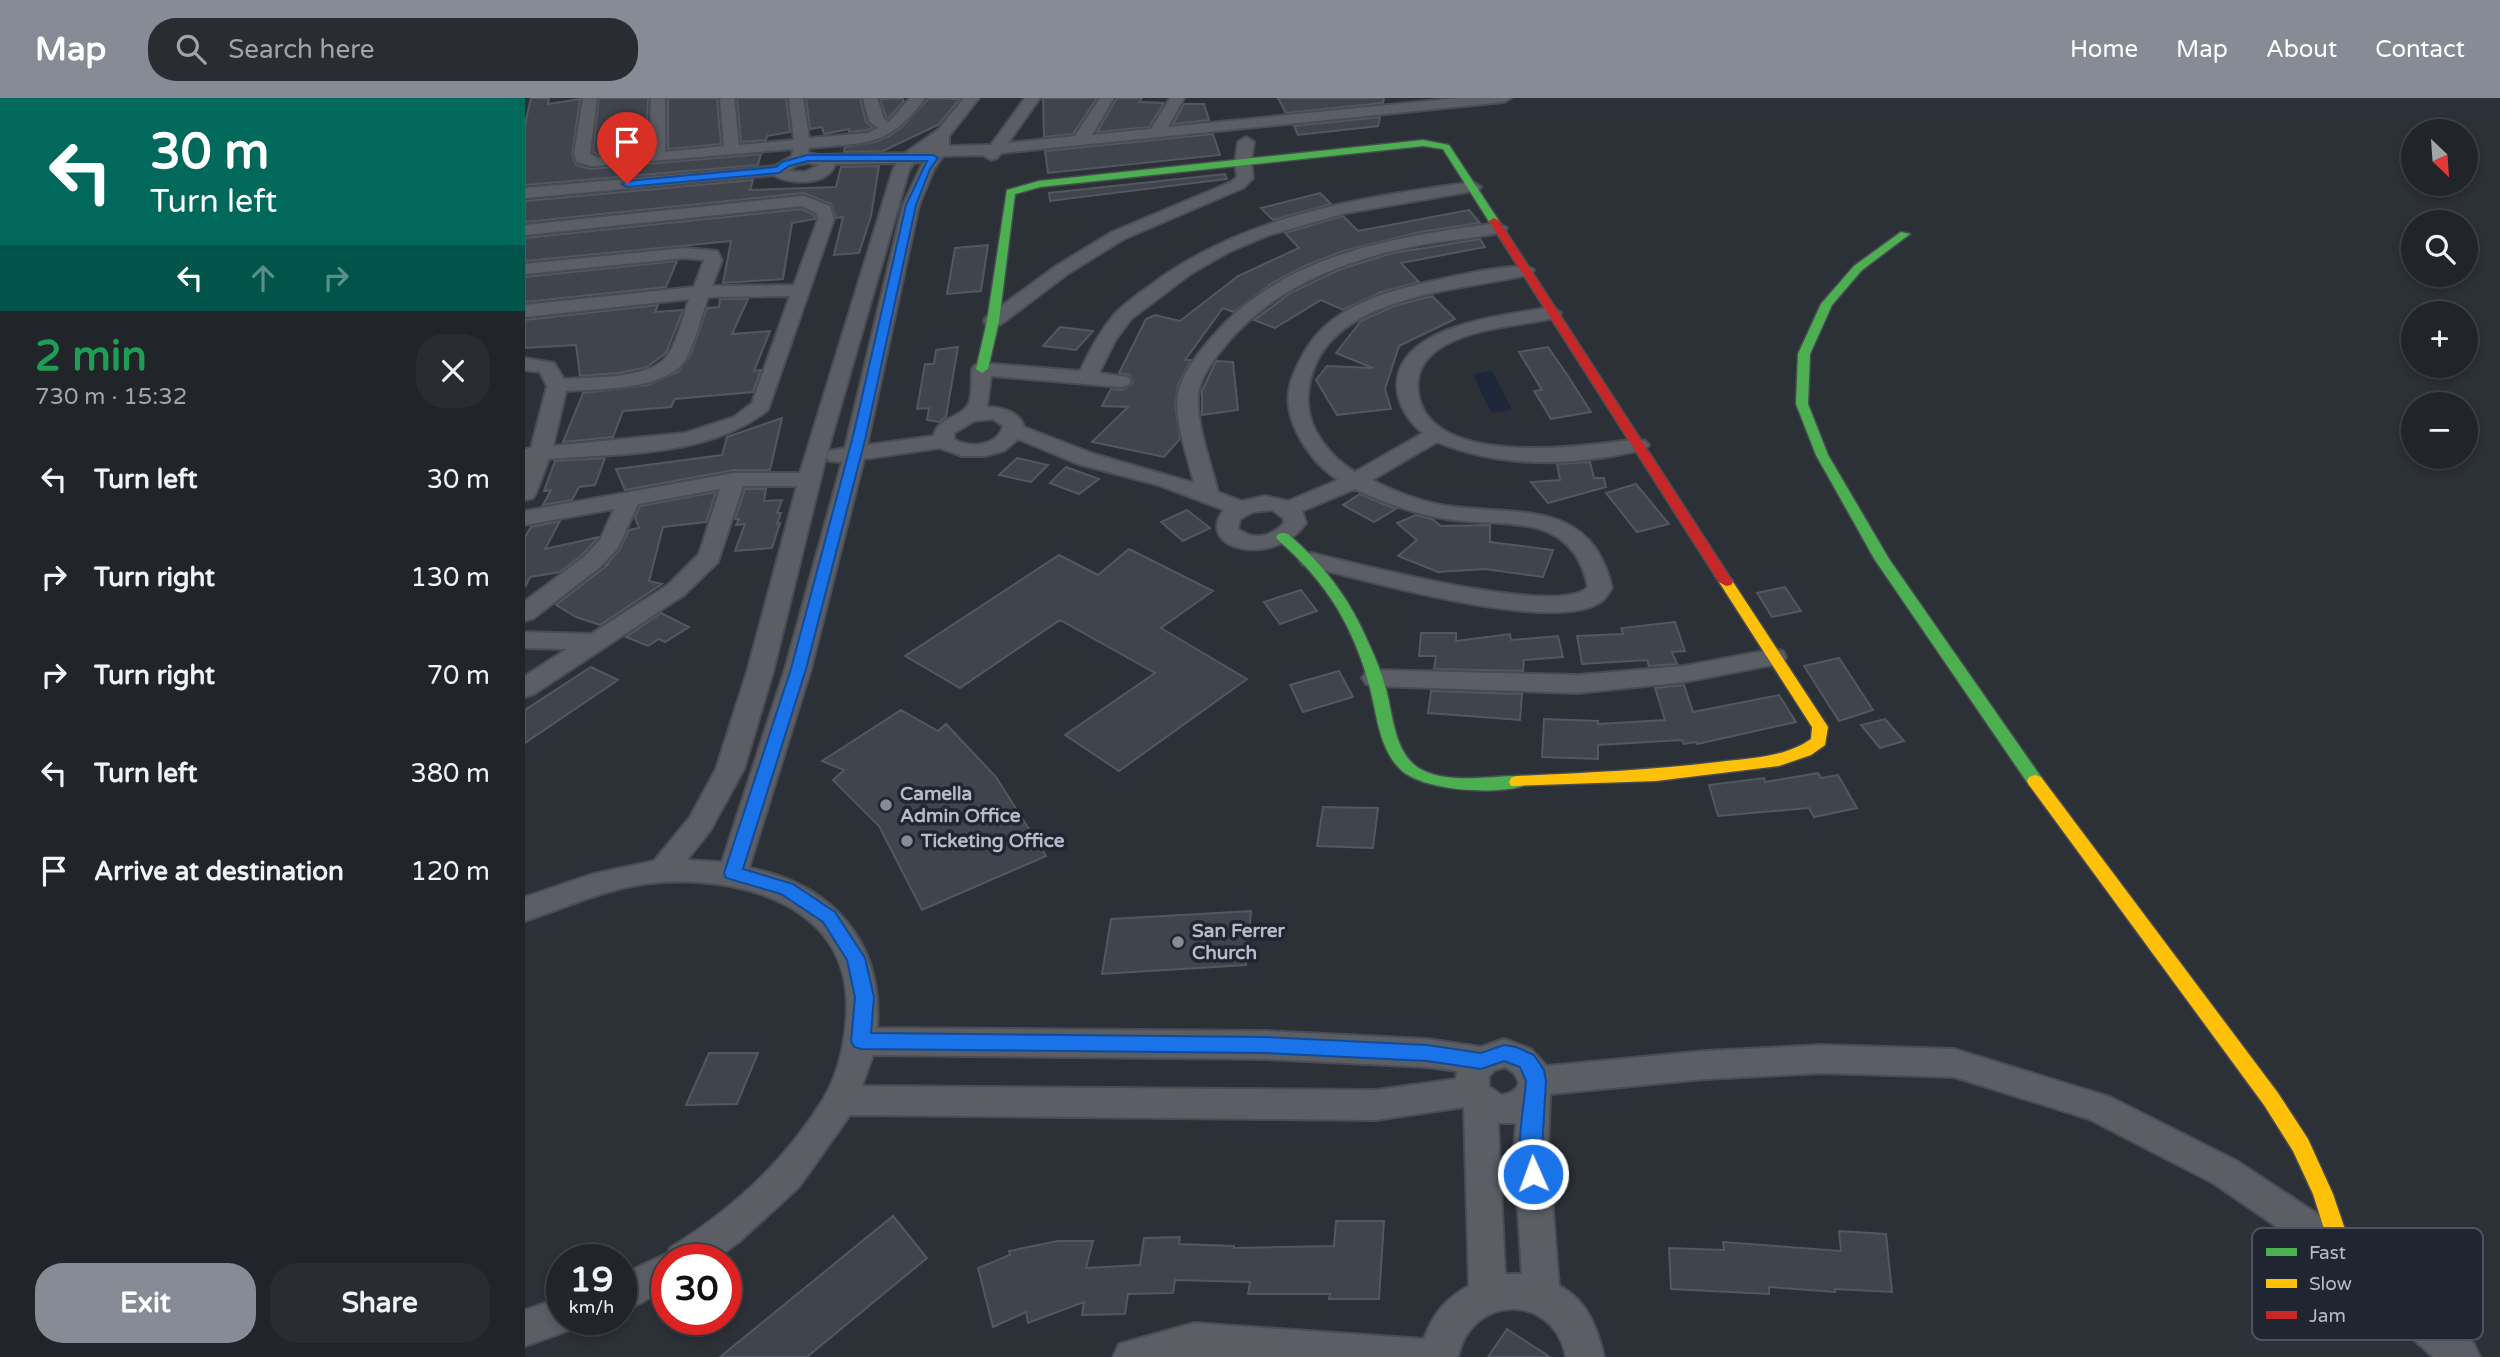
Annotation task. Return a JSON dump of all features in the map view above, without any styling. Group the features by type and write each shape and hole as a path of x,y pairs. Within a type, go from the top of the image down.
{"street":[{"path":"590,98 583,159 597,163 731,150 801,152 871,137 889,128 918,98"},
{"path":"657,98 657,157"},
{"path":"727,98 731,150"},
{"path":"796,98 801,152"},
{"path":"870,98 877,121 889,128"},
{"path":"662,871 700,824 730,769 760,672 815,458 925,153 972,98"},
{"path":"984,165 1033,98"},
{"path":"1081,139 1107,98"},
{"path":"1157,132 1177,98"},
{"path":"1342,114 1348,98"},
{"path":"779,170 784,175 796,177 823,164 1157,132 1252,128 1416,102 1504,98"},
{"path":"993,321 1096,248 1136,226 1237,185 1245,178 1243,162 1252,128"},
{"path":"525,518 734,480 856,446 946,434 979,404 1010,192 1014,189 1243,162 1423,143 1436,144 1451,152 1819,727 1819,741 1805,751 1779,760 1656,775 1559,781 1438,781 1413,772 1402,761 1392,740 1375,678 1345,606 1311,560 1283,537"},
{"path":"801,152 823,164"},
{"path":"525,193 779,170 801,152"},
{"path":"733,873 798,669 856,446 925,153"},
{"path":"1087,377 1103,345 1122,317 1169,278 1219,251 1265,230 1306,218 1358,205 1473,187"},
{"path":"525,230 804,201 824,210 827,219 761,406 753,415 730,428 697,438 533,454"},
{"path":"1208,495 1187,398 1201,364 1225,331 1261,299 1303,275 1354,256 1431,237 1498,228"},
{"path":"1905,234 1858,268 1827,303 1804,354 1802,404 1822,455 1882,560 2000,733 2188,984 2301,1144 2333,1228"},
{"path":"525,269 685,253 703,253 711,255 713,260 676,359 668,366 640,378 557,386"},
{"path":"1311,560 1494,601 1580,603 1593,596 1600,588 1592,559 1577,541 1562,529 1539,521 1447,513 1394,497 1355,481 1329,466 1310,440 1296,403 1305,363 1324,338 1357,312 1393,296 1462,279 1525,270"},
{"path":"525,311 702,292 802,290"},
{"path":"1552,313 1457,333 1425,350 1409,370 1405,389 1413,410 1437,433 1486,450 1533,456 1638,445"},
{"path":"525,364 547,367 557,386 533,454 525,493"},
{"path":"982,369 1121,381"},
{"path":"946,434 957,450 981,450 1003,442 1014,430 1014,424 1003,415 970,415"},
{"path":"1014,430 1086,459 1208,495 1230,507 1240,508 1265,503 1288,509 1294,515 1295,523 1283,537 1257,544 1233,537 1227,531 1226,523 1240,508"},
{"path":"1288,509 1355,481 1437,433"},
{"path":"525,688 676,590 710,557 734,480"},
{"path":"525,613 602,552 610,543 628,501"},
{"path":"525,640 599,642"},
{"path":"1375,678 1578,684 1684,674 1774,657"},
{"path":"525,909 585,886 662,871 733,873 787,889 829,917 856,958 865,997 861,1041 840,1100 792,1171 721,1237 709,1244"},
{"path":"861,1041 1266,1045 1427,1053 1478,1085 1490,1107 1516,1107 1527,1101 1535,1086"},
{"path":"840,1100 1376,1105 1478,1085 1504,1053 1516,1055 1527,1061 1534,1070 1531,1149 1542,1297"},
{"path":"1535,1086 1705,1065 1822,1059 1954,1063 2098,1107 2225,1172 2308,1228"},
{"path":"1478,1085 1488,1294"},
{"path":"1439,1357 1446,1331 1464,1308 1488,1294 1515,1290 1542,1297 1566,1312 1581,1336 1585,1357"},
{"path":"525,1328 546,1321"},
{"path":"2442,1340 2461,1357"},
{"path":"1132,1357 1194,1342 1423,1357"}],"water":[{"path":"1492,371 1512,410 1491,413 1473,374"}],"building":[{"path":"531,98 549,98 548,104 580,99 572,155 576,165 590,169 761,154 758,165 525,185 525,124"},
{"path":"599,98 648,98 646,151 599,155 593,152"},
{"path":"668,98 717,98 721,144 668,149"},
{"path":"737,98 786,98 790,132 767,136 766,140 741,142"},
{"path":"806,98 860,98 866,122 873,128 824,134 822,127 810,129"},
{"path":"902,98 904,101 888,119 880,99"},
{"path":"929,98 960,99 938,125 883,151 844,152 845,147 875,142 889,136 901,128"},
{"path":"1043,98 1097,98 1073,134 1044,137"},
{"path":"1117,98 1142,98 1139,102 1164,103 1149,127 1097,132"},
{"path":"1278,98 1384,98 1383,103 1286,113"},
{"path":"1184,104 1204,104 1209,120 1173,124"},
{"path":"1380,117 1378,126 1298,135 1294,126"},
{"path":"1213,134 1220,155 1048,173 1045,151"},
{"path":"879,166 871,216 859,253 834,255 843,217 836,218 831,204 804,193 525,222 525,201 753,180 750,190 836,187 841,167"},
{"path":"1225,174 1227,179 1050,201 1049,193"},
{"path":"1320,193 1331,204 1273,220 1261,208"},
{"path":"802,209 814,215 815,219 792,223 783,279 723,283 731,241 525,261 525,238"},
{"path":"1469,210 1480,223 1420,232 1343,251 1272,283 1234,312 1223,308 1185,360 1191,360 1178,385 1175,405 1180,439 1164,457 1092,442 1128,407 1102,406 1111,389 1122,390 1133,383 1130,375 1119,373 1146,319 1155,315 1180,321 1238,276 1299,248 1285,233 1343,216 1358,231"},
{"path":"1480,239 1485,247 1401,263 1419,282 1381,292 1343,310 1321,300 1275,328 1254,320 1292,292 1341,269 1393,253"},
{"path":"988,245 981,291 947,294 955,248"},
{"path":"677,261 666,287 525,302 525,277"},
{"path":"1432,296 1455,319 1399,346 1385,389 1391,409 1337,415 1316,380 1327,366 1373,368 1336,353 1361,321 1394,306"},
{"path":"720,299 748,299 732,334 770,331 754,371 761,370 753,392 675,399 671,407 623,411 613,437 563,442 583,393 648,385 678,372 691,354 707,308 719,307"},
{"path":"658,305 655,312 683,310 666,353 647,367 619,373 580,376 576,345 525,348 525,320"},
{"path":"1060,327 1093,331 1076,350 1043,346"},
{"path":"958,347 946,417 939,422 927,420 929,408 917,409 925,364 934,364 936,350"},
{"path":"1548,347 1591,412 1551,419 1534,391 1542,390 1519,352"},
{"path":"1216,361 1233,362 1238,410 1202,415 1202,391"},
{"path":"782,418 770,470 734,470 625,490 616,469 722,455 727,437"},
{"path":"605,458 595,485 579,487 572,500 543,505 551,490 544,491 555,461"},
{"path":"1017,458 1048,465 1031,482 999,475"},
{"path":"1590,462 1594,478 1604,478 1606,487 1548,503 1531,482 1560,480 1557,464"},
{"path":"1066,467 1099,479 1079,494 1050,483"},
{"path":"1636,484 1669,524 1637,532 1606,493"},
{"path":"745,489 766,489 764,501 782,500 777,513 781,513 777,524 780,523 772,548 735,551 745,524 736,525 739,519 735,519"},
{"path":"716,492 706,522 663,527 649,581 662,584 600,625 576,617 556,605 610,563 607,564 620,549 629,530 639,528 635,517 640,506"},
{"path":"1360,494 1396,509 1374,522 1343,505"},
{"path":"1187,510 1210,528 1183,541 1161,522"},
{"path":"1416,515 1432,519 1441,526 1490,525 1490,542 1553,550 1543,577 1485,569 1438,572 1398,556 1417,540 1397,523"},
{"path":"560,521 545,549 599,537 560,572 530,577 525,587 525,537 531,527"},
{"path":"1129,549 1213,591 1161,628 1247,679 1119,771 1065,735 1155,673 1060,620 960,688 905,656 1059,555 1098,575"},
{"path":"1785,587 1801,611 1772,617 1757,593"},
{"path":"1301,590 1317,611 1280,624 1264,602"},
{"path":"661,613 689,627 665,642 659,639 648,646 626,637"},
{"path":"1675,622 1685,651 1672,652 1677,664 1649,666 1647,660 1582,664 1577,636 1623,634 1621,628"},
{"path":"1421,633 1456,633 1456,641 1510,634 1511,640 1558,636 1563,657 1524,660 1523,671 1434,669 1436,656 1419,656"},
{"path":"1839,658 1873,710 1839,721 1804,666"},
{"path":"591,667 618,680 525,743 525,710"},
{"path":"1339,671 1353,697 1303,712 1290,685"},
{"path":"1684,685 1693,712 1779,695 1796,722 1697,744 1684,744 1682,740 1598,745 1598,759 1542,757 1544,719 1598,721 1598,724 1665,720 1655,688"},
{"path":"1431,691 1522,694 1520,720 1428,713"},
{"path":"901,710 938,731 946,724 996,777 1046,856 922,910 879,826 833,780 844,770 822,761"},
{"path":"1885,719 1904,741 1880,748 1861,725"},
{"path":"1818,773 1821,778 1838,775 1857,808 1814,817 1809,808 1718,816 1709,785 1764,778 1765,782"},
{"path":"1323,807 1378,808 1373,848 1317,846"},
{"name":"San Ferrer Church","path":"1251,911 1246,965 1102,974 1111,919"},
{"path":"709,1053 758,1053 737,1104 686,1105"},
{"path":"893,1216 927,1258 807,1357 720,1357"},
{"path":"1336,1221 1384,1221 1379,1299 1329,1299 1330,1294 1248,1294 1250,1282 1175,1280 1173,1293 1128,1294 1125,1314 1082,1315 1084,1302 1028,1323 1026,1312 993,1327 978,1268 1010,1255 1009,1251 1058,1241 1093,1241 1086,1268 1140,1265 1144,1238 1180,1237 1179,1244 1234,1248 1334,1246"},
{"path":"1839,1231 1886,1234 1892,1292 1835,1289 1835,1292 1769,1287 1769,1294 1671,1289 1669,1248 1724,1250 1723,1242 1841,1251"},
{"path":"1507,1329 1550,1357 1488,1357"}],"traffic: fast":[{"path":"982,369 993,321 1010,192 1039,184 1423,143 1446,147 1494,221"},
{"path":"1905,234 1858,268 1827,304 1804,354 1802,404 1822,455 1882,560 2035,781"},
{"path":"1283,537 1326,579 1346,609 1375,678 1391,741 1403,763 1412,771 1435,781 1517,782"}],"traffic: slow":[{"path":"1517,782 1656,775 1779,760 1805,751 1819,741 1820,727 1726,582"},
{"path":"2035,781 2271,1099 2301,1145 2323,1194 2334,1228"}],"traffic: jam":[{"path":"1494,221 1726,582"}],"place":[{"name":"Camella Admin Office","path":"886,805"},
{"name":"Ticketing Office","path":"907,841"},
{"name":"San Ferrer Church","path":"1178,942"}],"route":[{"path":"627,184 779,170 785,164 807,158 933,158 911,205 859,436 798,669 733,873 787,889 829,917 856,958 865,997 861,1041 1266,1045 1427,1053 1481,1061 1492,1055 1516,1055 1527,1061 1534,1070 1536,1081 1531,1149 1533,1174"}]}
